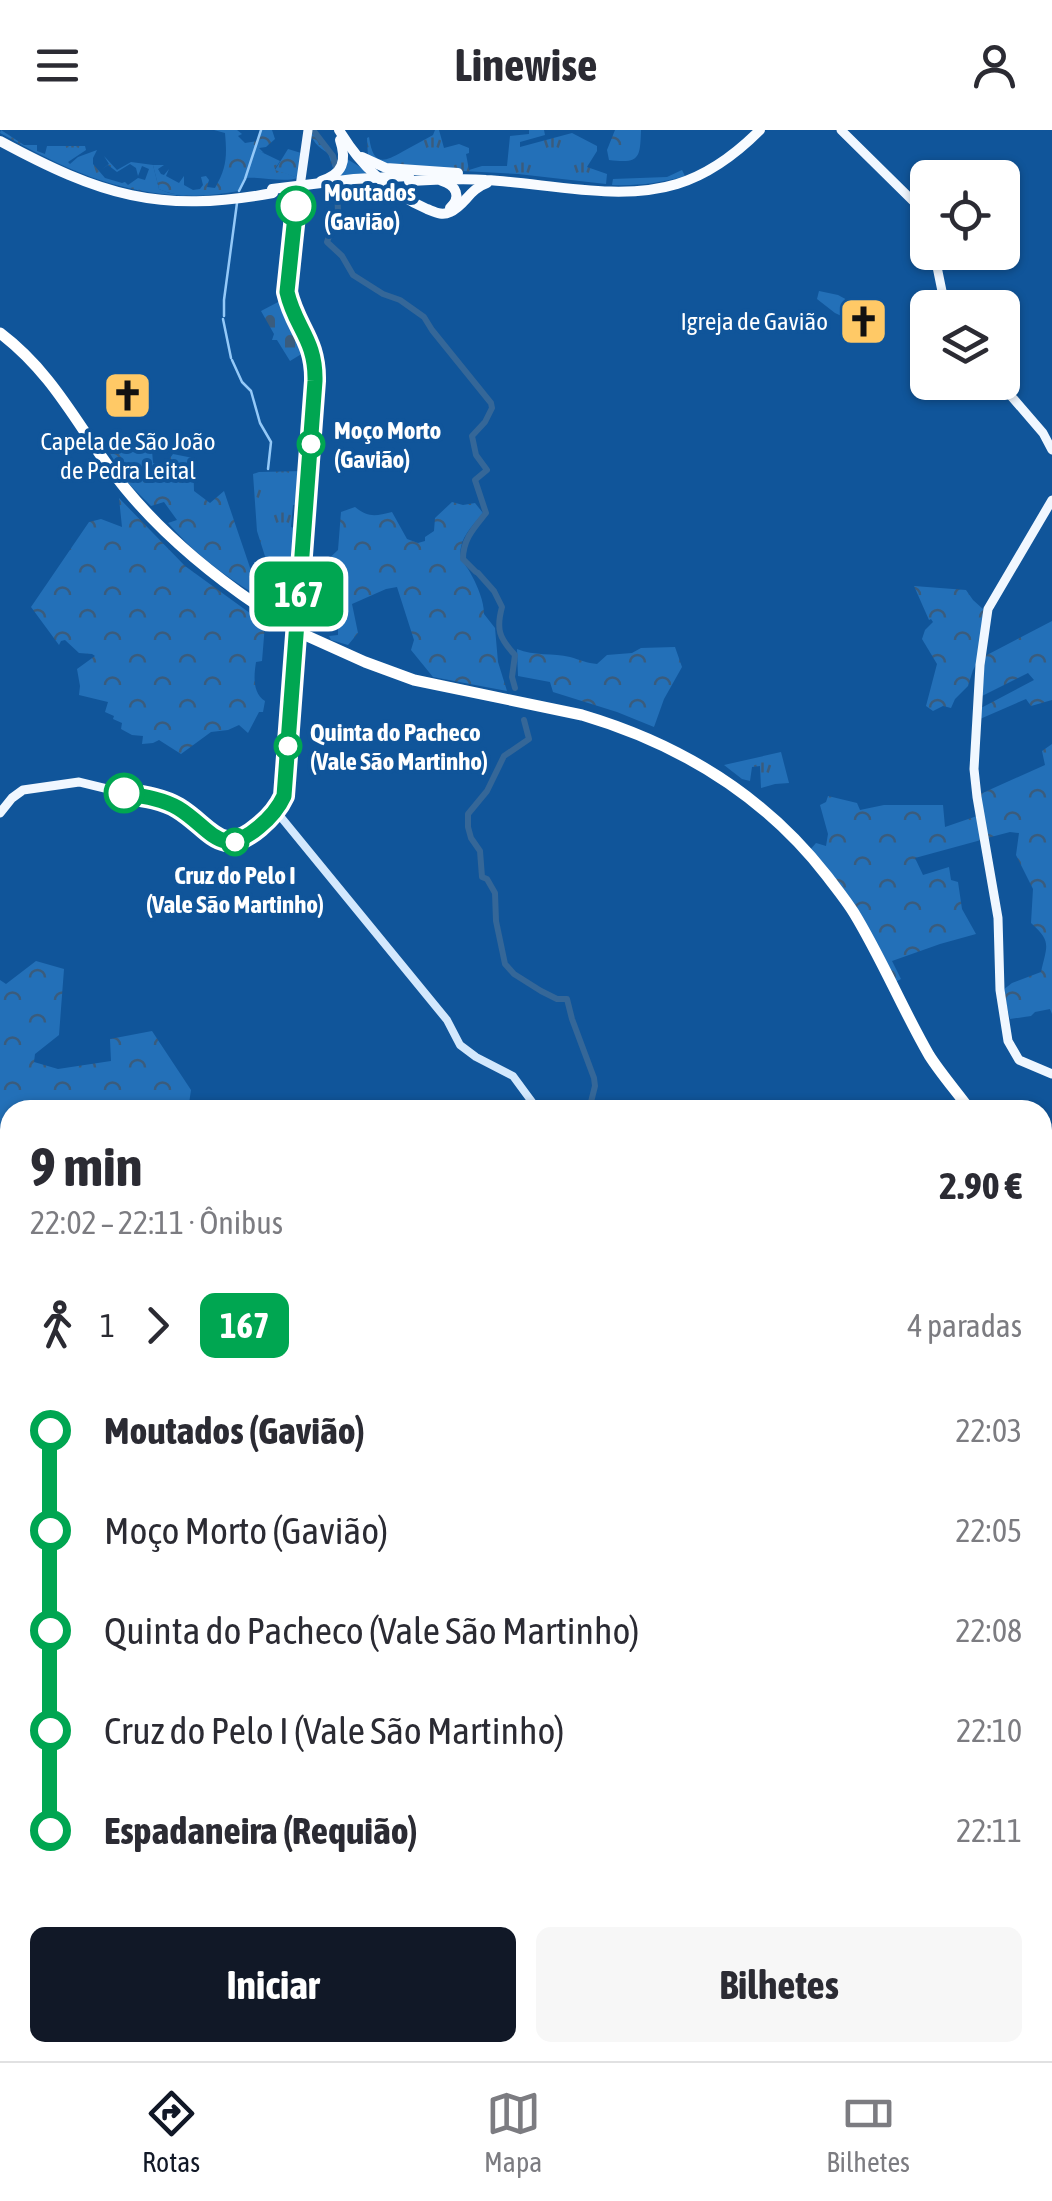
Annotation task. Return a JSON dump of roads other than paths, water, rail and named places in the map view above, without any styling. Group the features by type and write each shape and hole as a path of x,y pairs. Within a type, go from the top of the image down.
{"highway":[{"path":"314,183 409,178 442,181 452,186 457,195 453,206 440,211 399,191 379,172 347,145 340,130"},
{"path":"379,172 653,186 711,165 758,130"},
{"path":"426,180 459,178 640,191 703,174 758,130"},
{"path":"0,139 72,178 139,198 174,202 242,199 314,183 339,172 347,145"},
{"path":"347,145 411,202 441,214 456,210 477,187 503,181"},
{"path":"272,191 464,174"},
{"path":"0,336 46,384 122,491 170,543 256,612 362,667 414,684 580,720 669,754 771,823 846,912 927,1063 958,1100"}],"main road":[{"path":"0,813 14,795 30,788 79,782 177,807 226,842 244,839 277,818 285,785 315,362 286,285 306,130"},
{"path":"841,130 910,198"},
{"path":"1014,400 1052,450"},
{"path":"1052,500 987,612 974,761 998,918 1000,990 1008,1040 1019,1060 1052,1074"},
{"path":"277,818 447,1020 460,1045 513,1076 531,1100"}],"waterway":[{"path":"239,191 261,130"},
{"path":"313,130 333,156 336,167 338,211 327,242 342,256 353,275 424,317 491,403 485,422 472,436 476,455 487,470 475,480 486,513 470,534 463,552 463,559 476,572"},
{"path":"224,316 237,203"},
{"path":"223,319 231,358"},
{"path":"232,360 251,391 260,423 271,442 268,469"},
{"path":"478,573 502,607 499,627 515,655 515,688"},
{"path":"524,720 529,739 504,756 487,791 468,814 468,827 480,851 482,877 495,893 505,964 541,991 567,999 594,1078 592,1100"}],"place":[{"name":"Moutados (Gavião)","path":"296,206"},
{"name":"Igreja de Gavião","path":"863,321"},
{"name":"Capela de São João de Pedra Leital","path":"128,395"},
{"name":"Moço Morto (Gavião)","path":"311,444"},
{"name":"Quinta do Pacheco (Vale São Martinho)","path":"288,746"},
{"name":"Cruz do Pelo I (Vale São Martinho)","path":"235,842"}]}
